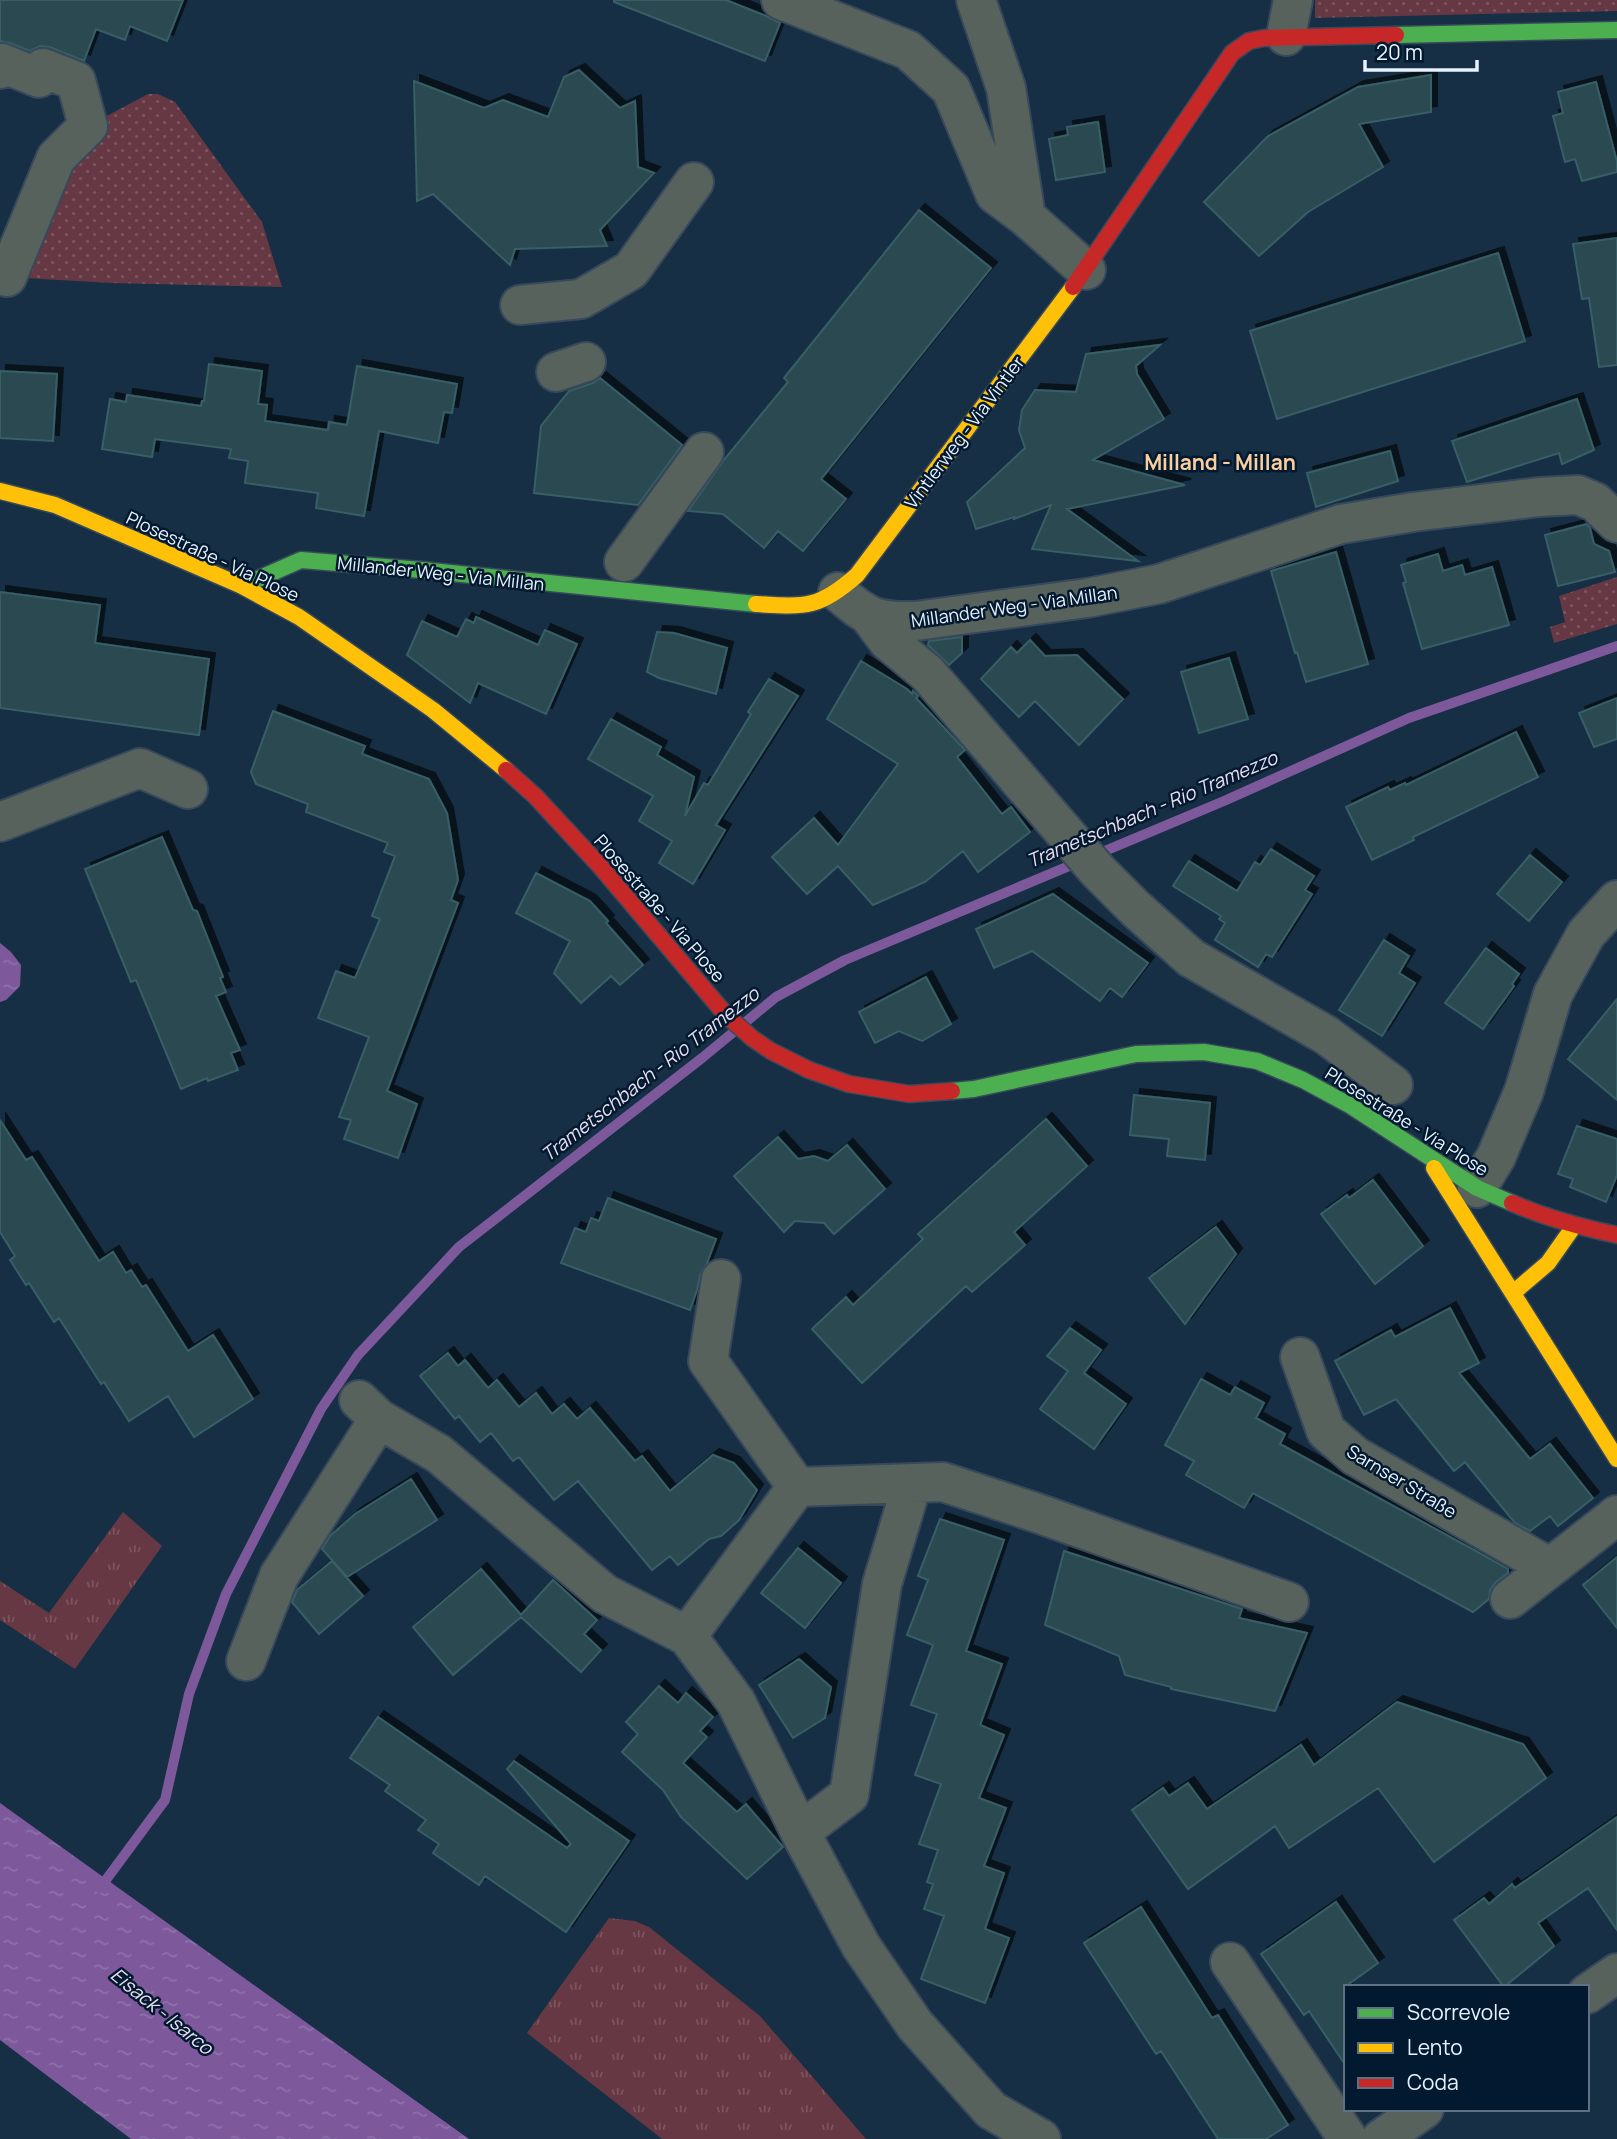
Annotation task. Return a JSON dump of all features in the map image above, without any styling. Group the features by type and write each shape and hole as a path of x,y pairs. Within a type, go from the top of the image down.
{"street":[{"path":"781,0 908,50 951,89 995,194 1026,217 1086,270"},
{"path":"976,0 1006,88 1026,217"},
{"name":"Vintlerweg - Via Vintler","path":"838,592 857,575 1086,270 1223,65 1249,41 1290,18 1369,37 1617,30"},
{"path":"0,69 2,63 39,78 43,68 76,81 88,126 56,158 7,277 0,275"},
{"path":"0,230 37,137"},
{"path":"520,305 581,299 631,271 694,182"},
{"path":"624,562 704,452"},
{"name":"Plosestraße - Via Plose","path":"0,491 55,505 242,586 299,617 433,710 535,796 599,865 726,1015 772,1051 819,1074 849,1084 909,1094 974,1089 1136,1054 1204,1052 1257,1061 1303,1080 1351,1106 1477,1188 1539,1215 1617,1235"},
{"name":"Millander Weg - Via Millan","path":"870,617 890,622 916,621 1124,591 1159,584 1341,524 1413,512 1578,495 1595,502 1617,523"},
{"name":"Millander Weg - Via Millan","path":"242,586 301,559 739,603 794,606 822,601 838,592"},
{"path":"838,592 870,617 888,641 927,673 1068,839 1135,908 1191,958 1326,1035 1393,1085"},
{"path":"0,822 140,768 188,789"},
{"path":"1477,1188 1496,1157 1524,1091 1553,994 1586,934 1617,900"},
{"path":"1427,1157 1617,1459"},
{"path":"1513,1293 1528,1283 1562,1249 1574,1226"},
{"path":"721,1279 708,1361 797,1488"},
{"name":"Sarnser Straße","path":"1300,1357 1326,1432 1355,1457 1549,1567"},
{"path":"246,1661 279,1576 369,1409 439,1454 605,1594 687,1636 736,1702 800,1832 861,1946 915,2025 991,2110 1041,2139"},
{"path":"797,1488 943,1482 1289,1602"},
{"path":"800,1832 849,1795 882,1584 912,1485"},
{"path":"687,1636 797,1488"},
{"path":"1510,1599 1617,1516"},
{"path":"1230,1962 1348,2139"},
{"path":"1589,1993 1617,1973"},
{"path":"1381,2139 1421,2111"}],"green space":[{"path":"1315,0 1617,0 1617,11 1315,18"},
{"path":"148,94 158,94 175,102 262,222 282,287 112,283 7,277 88,126"},
{"path":"1617,577 1617,624 1554,643 1550,627 1565,622 1559,596"},
{"path":"123,1512 162,1546 75,1669 0,1620 0,1581 49,1613"},
{"path":"609,1918 635,1921 649,1927 760,2016 866,2139 662,2139 527,2033"}],"water":[{"path":"0,943 21,965 20,986 6,1000 0,1002"},
{"name":"Eisack - Isarco","path":"0,1803 469,2139 131,2139 0,2040"}],"building":[{"path":"0,0 183,0 167,41 130,26 125,40 96,29 84,61 50,47 40,46 30,51 0,41"},
{"path":"614,0 726,0 780,23 765,61"},
{"path":"579,70 620,108 635,101 638,167 654,173 600,230 607,246 515,249 510,265 433,194 417,201 414,81 484,108 503,100 548,117 564,77"},
{"path":"1431,75 1431,112 1359,124 1383,167 1308,212 1259,256 1204,202 1268,136 1358,87"},
{"path":"1596,82 1617,162 1617,172 1582,181 1575,159 1565,162 1553,116 1563,113 1558,92"},
{"path":"1098,122 1105,172 1056,180 1049,139 1068,135 1067,127"},
{"path":"919,210 991,268 821,479 846,499 803,551 778,531 764,548 723,514 688,511 723,461 788,382 784,378"},
{"path":"1617,238 1617,365 1599,367 1589,298 1582,299 1573,244"},
{"path":"1498,253 1525,341 1277,419 1250,331"},
{"path":"1160,345 1136,366 1137,374 1164,419 1093,460 1185,485 1067,509 1138,561 1032,549 1051,505 976,529 967,502 1025,448 1019,430 1022,410 1035,390 1076,392 1086,354"},
{"path":"209,364 262,371 258,404 267,405 265,421 328,430 329,422 347,425 357,366 457,384 452,413 444,412 438,443 379,431 364,516 316,508 318,493 245,483 248,461 229,458 231,449 155,439 152,457 102,449 110,399 126,402 127,395 201,406"},
{"path":"0,371 57,374 53,441 0,438"},
{"path":"600,378 682,445 638,505 534,493 541,426 569,391"},
{"path":"1577,399 1594,450 1562,464 1559,453 1467,482 1452,441"},
{"path":"1390,451 1398,481 1316,507 1307,473"},
{"path":"1587,524 1594,544 1609,551 1615,572 1558,586 1545,535"},
{"path":"1336,552 1368,664 1306,682 1271,571"},
{"path":"1438,554 1443,571 1462,565 1465,575 1492,567 1509,625 1422,649 1403,583 1406,582 1401,565"},
{"path":"0,592 100,605 95,643 209,659 199,735 0,708"},
{"path":"476,617 538,645 545,630 577,644 546,714 478,683 470,703 407,655 422,621 457,637 466,619 474,623"},
{"path":"657,632 674,633 727,648 716,694 647,672"},
{"path":"962,637 962,653 949,665 928,645 929,641"},
{"path":"1030,640 1045,656 1077,655 1123,699 1079,745 1035,701 1019,717 981,679 1011,647 1017,653"},
{"path":"1229,658 1248,719 1199,733 1181,672"},
{"path":"861,661 918,696 916,698 965,750 957,757 1002,814 1011,807 1030,832 978,872 963,851 925,882 873,905 838,866 807,894 772,857 814,818 838,845 898,764 827,719"},
{"path":"769,679 798,696 716,825 725,830 693,884 659,863 672,841 639,821 653,796 588,759 611,719 661,747 657,755 694,777 685,816 704,783 708,785"},
{"path":"1617,698 1617,739 1594,747 1579,713"},
{"path":"273,711 365,746 362,754 429,779 447,813 458,880 451,900 458,903 387,1091 417,1104 398,1158 344,1139 351,1120 339,1117 369,1037 318,1018 336,971 355,978 380,919 372,916 395,856 384,852 388,843 306,812 308,804 256,784 251,772"},
{"path":"1516,732 1538,777 1413,837 1414,840 1372,860 1346,807 1388,787 1390,790 1405,783 1406,785"},
{"path":"162,837 193,910 197,911 223,977 220,978 226,992 216,996 240,1050 231,1053 238,1070 208,1081 207,1078 181,1089 136,980 131,982 85,869"},
{"path":"1271,849 1314,876 1305,890 1312,894 1272,957 1266,954 1258,967 1215,940 1225,923 1219,919 1221,916 1173,886 1189,861 1237,891 1255,862 1260,865"},
{"path":"1530,855 1562,882 1529,921 1497,894"},
{"path":"536,873 590,901 643,965 620,985 611,976 581,1003 554,973 570,941 516,913"},
{"path":"1053,894 1148,963 1122,997 1110,988 1100,1001 1032,951 994,968 976,929"},
{"path":"1384,940 1409,956 1399,973 1415,983 1382,1036 1339,1010"},
{"path":"1486,948 1519,974 1512,984 1514,986 1483,1029 1445,1003"},
{"path":"926,977 951,1024 922,1041 899,1031 875,1043 859,1012"},
{"path":"1617,999 1617,1100 1568,1059"},
{"path":"1134,1095 1210,1103 1205,1160 1167,1156 1169,1139 1130,1135"},
{"path":"1046,1119 1087,1166 1014,1232 1025,1245 972,1292 966,1286 862,1383 812,1329 846,1297 853,1305 923,1239 918,1234"},
{"path":"0,1120 26,1160 32,1157 99,1261 113,1252 126,1273 131,1270 142,1287 146,1285 188,1351 213,1335 253,1399 194,1437 168,1396 129,1421 104,1382 101,1384 59,1318 54,1322 29,1283 26,1285 10,1260 15,1256 0,1232"},
{"path":"1577,1126 1617,1139 1617,1175 1606,1202 1570,1187 1573,1179 1558,1174"},
{"path":"778,1137 798,1159 814,1156 828,1161 847,1145 885,1189 834,1234 824,1223 795,1221 784,1232 734,1176"},
{"path":"1373,1180 1423,1246 1375,1284 1321,1214"},
{"path":"608,1198 716,1239 700,1275 690,1310 561,1263 575,1228 586,1232 591,1218 599,1221"},
{"path":"1216,1227 1236,1254 1185,1324 1149,1278"},
{"path":"1450,1308 1479,1363 1459,1373 1530,1459 1550,1444 1593,1498 1558,1526 1550,1516 1530,1531 1515,1523 1465,1462 1454,1471 1396,1399 1364,1415 1335,1361 1391,1330 1395,1337"},
{"path":"1070,1328 1101,1350 1084,1373 1126,1404 1094,1449 1040,1409 1068,1371 1047,1356"},
{"path":"448,1353 458,1366 465,1360 488,1388 497,1380 519,1407 536,1393 552,1414 564,1404 577,1419 590,1408 635,1461 642,1456 670,1491 713,1455 734,1463 757,1490 739,1520 721,1536 709,1539 678,1565 670,1556 652,1570 578,1481 554,1500 519,1457 513,1461 491,1433 480,1442 459,1416 455,1419 420,1376"},
{"path":"1201,1379 1230,1395 1235,1387 1264,1403 1256,1418 1285,1434 1280,1444 1508,1569 1508,1573 1490,1590 1489,1599 1473,1612 1253,1493 1244,1508 1186,1475 1194,1461 1165,1445"},
{"path":"411,1479 437,1520 347,1577 322,1549 330,1536 355,1514"},
{"path":"940,1519 1004,1540 966,1651 1002,1664 980,1725 1004,1735 979,1798 1006,1808 984,1866 1004,1873 985,1929 1009,1938 985,2003 921,1979 944,1916 924,1909 933,1884 927,1882 938,1850 919,1844 941,1784 915,1775 937,1714 911,1705 933,1645 907,1635 928,1580 918,1576"},
{"path":"798,1548 841,1583 805,1628 761,1593"},
{"path":"1064,1551 1242,1609 1239,1618 1307,1633 1275,1711 1171,1689 1125,1675 1119,1656 1045,1625"},
{"path":"1617,1557 1617,1628 1583,1585"},
{"path":"332,1561 363,1596 319,1634 292,1602 297,1590"},
{"path":"481,1569 521,1615 553,1580 597,1620 584,1634 601,1650 581,1672 521,1617 453,1675 413,1627"},
{"path":"799,1659 831,1687 825,1718 793,1738 759,1685"},
{"path":"659,1686 678,1703 686,1693 713,1717 700,1731 707,1737 683,1763 737,1812 746,1804 783,1847 747,1879 681,1817 663,1790 622,1752 638,1734 626,1722"},
{"path":"1397,1702 1523,1744 1546,1778 1434,1862 1378,1788 1289,1848 1275,1826 1188,1889 1132,1810 1163,1788 1169,1796 1188,1783 1207,1809 1301,1745 1314,1765"},
{"path":"378,1717 567,1848 571,1844 507,1769 514,1761 629,1841 566,1932 485,1876 479,1885 433,1853 439,1844 418,1830 426,1820 385,1791 390,1785 350,1758"},
{"path":"1617,1817 1617,1930 1588,1888 1538,1923 1554,1946 1506,1985 1503,1985 1454,1920 1484,1898 1489,1904 1512,1884 1515,1888"},
{"path":"1336,1902 1378,1963 1344,1985 1344,2063 1309,2011 1304,2015 1261,1954"},
{"path":"1141,1907 1212,2018 1218,2015 1288,2125 1266,2139 1218,2139 1161,2051 1156,2054 1084,1943"}],"waterway":[{"name":"Trametschbach - Rio Tramezzo","path":"100,1888 165,1800 189,1694 226,1594 321,1409 358,1355 459,1247 776,997 845,960 1224,801 1409,718 1617,646"}],"traffic: fast":[{"path":"1396,35 1617,30"},
{"path":"242,586 301,560 756,604"},
{"path":"952,1091 974,1089 1136,1054 1204,1052 1257,1061 1303,1080 1351,1106 1477,1188 1512,1203"}],"traffic: slow":[{"path":"756,604 787,606 811,603 832,594 857,575 1073,287"},
{"path":"0,491 55,505 242,586 299,617 433,710 506,770"},
{"path":"1434,1168 1617,1459"},
{"path":"1513,1293 1548,1263 1574,1226"}],"traffic: jam":[{"path":"1073,287 1232,53 1249,41 1264,38 1396,35"},
{"path":"506,770 535,796 599,865 726,1015 752,1038 809,1070 849,1084 909,1094 952,1091"},
{"path":"1512,1203 1563,1222 1617,1235"}],"district":[{"name":"Milland - Millan","path":"1220,462"}]}
